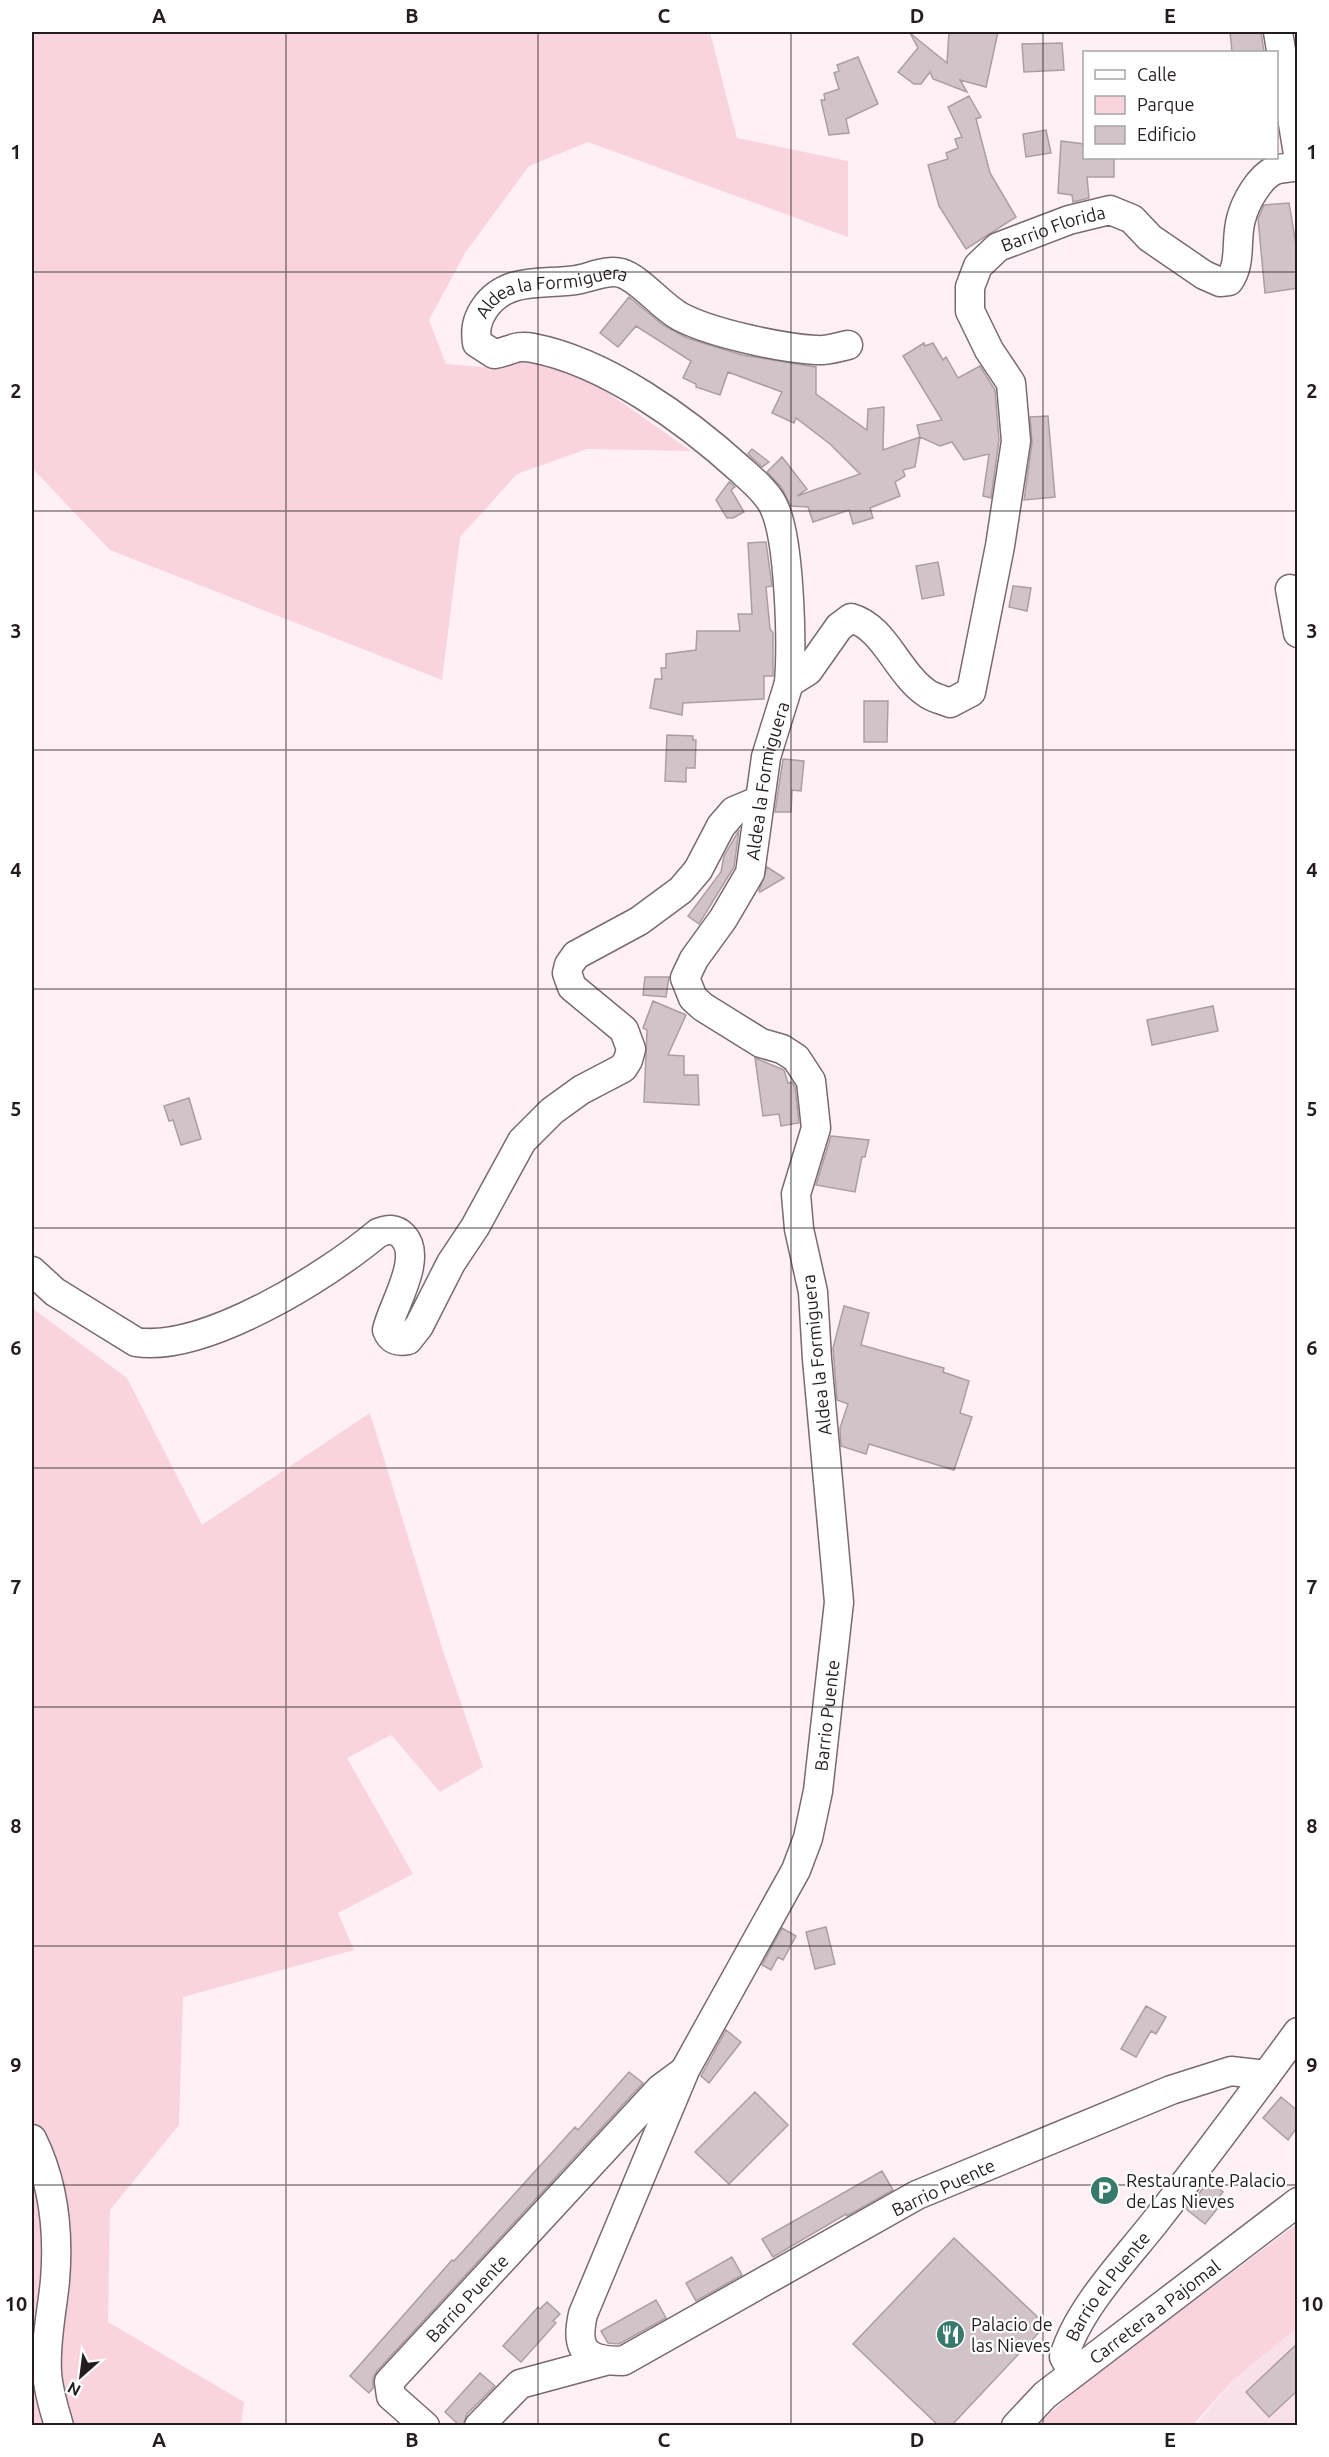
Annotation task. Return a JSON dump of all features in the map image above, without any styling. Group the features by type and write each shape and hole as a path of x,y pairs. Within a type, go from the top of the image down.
{"street":[{"path":"1278,32 1298,154"},
{"name":"Barrio Florida","path":"971,692 1000,546 1016,441 1011,383 989,350 970,311 970,287 978,266 998,248 1069,220 1110,210 1132,219 1150,238 1204,275 1220,282 1229,281 1236,272 1240,219 1249,199 1262,180 1274,171 1298,166"},
{"name":"Aldea la Formiguera","path":"829,1473 817,1359 817,1326 813,1292 799,1229 796,1194 816,1128 811,1081 796,1058 782,1049 761,1044 703,1007 693,998 685,978 694,959 723,919 750,873 758,801 772,731 789,683 791,652 784,543 774,506 755,483 685,424 597,370 564,356 532,348 513,346 494,354 477,343 475,330 487,304 514,285 574,280 613,272 629,276 657,302 681,317 719,330 772,345 819,350 848,345"},
{"path":"1290,589 1298,633"},
{"name":"Aldea la Formiguera","path":"789,683 808,671 839,627 851,618 863,621 873,629 913,681 928,695 950,703 971,692"},
{"path":"32,1271 55,1292 136,1342 150,1344 181,1341 225,1326 320,1276 378,1233 389,1229 398,1231 406,1239 410,1252 407,1274 387,1330 390,1337 396,1341 408,1340 419,1326 452,1263 475,1227 522,1142 552,1111 581,1090 623,1068 628,1060 631,1049 624,1030 572,987 567,973 569,965 576,955 639,921 681,890 698,870 721,826 734,811 758,801"},
{"name":"Barrio Puente","path":"605,2361 592,2357 582,2348 579,2334 584,2314 685,2070 796,1870 808,1838 819,1780 839,1602 829,1473"},
{"name":"Barrio el Puente","path":"1073,2373 1064,2357 1069,2339 1102,2289 1298,2032"},
{"name":"Barrio Puente","path":"425,2426 391,2396 390,2382 660,2089 685,2070"},
{"name":"Barrio Puente","path":"479,2426 520,2384 605,2361 623,2361 639,2354 917,2195 1171,2090 1231,2071 1266,2075"},
{"path":"32,2139 44,2163 51,2187 57,2248 47,2371 49,2395 59,2426"},
{"name":"Carretera a Pajomal","path":"1016,2426 1044,2395 1298,2202"}],"shaded area":[{"path":"1297,2328 1297,2425 1195,2426 1232,2381"}],"green space":[{"path":"32,32 710,32 737,138 848,161 848,237 588,142 529,166 465,253 429,320 446,364 495,368 516,361 544,362 594,383 691,451 587,449 517,474 460,537 442,680 110,550 32,468"},
{"path":"32,1308 127,1378 202,1525 370,1413 444,1654 483,1767 440,1792 391,1735 347,1758 413,1874 338,1913 354,1950 183,1997 179,2125 110,2210 108,2322 244,2402 241,2425 32,2425"},
{"path":"1297,2224 1297,2328 1232,2381 1193,2425 1036,2426 1084,2383"}],"building":[{"path":"949,32 998,32 986,87 960,80 967,92 933,79 930,72 921,84 914,84 898,72 918,48 910,33 947,63"},
{"path":"1230,32 1261,32 1264,51 1232,51"},
{"path":"1062,43 1064,70 1024,72 1022,44"},
{"path":"858,57 878,104 846,119 849,133 829,135 821,100 825,100 824,94 839,89 834,73 839,71 837,65"},
{"path":"969,96 981,117 976,119 990,173 1016,217 966,249 939,206 928,165 948,159 946,153 958,148 955,139 962,137 948,107"},
{"path":"1046,130 1051,153 1026,157 1023,134"},
{"path":"1061,141 1083,144 1083,159 1114,159 1114,177 1087,177 1089,198 1073,202 1072,195 1058,193"},
{"path":"1289,203 1298,257 1298,288 1265,293 1258,219 1264,205"},
{"path":"629,297 663,325 687,338 742,355 816,367 816,394 867,430 868,409 884,407 883,450 920,437 915,467 903,470 905,476 895,482 900,496 870,508 873,518 853,524 849,510 813,522 808,507 791,506 781,487 767,472 782,457 807,489 797,496 860,474 830,444 796,418 794,423 772,413 782,392 728,372 720,395 696,387 696,384 683,378 691,361 636,326 618,347 600,333"},
{"path":"924,343 925,346 933,343 943,360 946,357 958,378 980,366 995,390 999,440 991,498 983,496 989,454 964,460 952,442 940,446 920,437 917,425 942,420 903,356"},
{"path":"1048,416 1055,497 1024,500 1032,443 1030,417"},
{"path":"752,449 769,462 762,467 748,454"},
{"path":"729,482 735,487 731,490 744,512 733,518 727,518 716,500"},
{"path":"766,542 772,586 766,587 770,629 773,633 773,676 764,676 764,699 683,703 682,715 650,708 655,679 662,679 661,668 666,668 666,654 696,650 697,631 740,631 738,614 752,614 748,543"},
{"path":"938,562 944,595 922,599 916,566"},
{"path":"1013,586 1031,588 1027,611 1009,607"},
{"path":"864,701 888,701 887,742 864,742"},
{"path":"667,735 693,736 693,740 696,740 695,768 686,768 686,782 665,781"},
{"path":"783,759 804,761 801,791 792,790 791,812 775,812"},
{"path":"739,830 734,867 699,924 688,916 721,872 724,856"},
{"path":"767,867 784,878 760,892 759,891"},
{"path":"645,977 669,977 666,997 643,995"},
{"path":"653,1001 686,1015 668,1055 684,1056 684,1075 698,1075 699,1105 644,1102 647,1030 643,1028"},
{"path":"1213,1006 1218,1031 1152,1045 1147,1020"},
{"path":"755,1058 784,1070 788,1083 792,1082 795,1087 799,1123 781,1126 779,1114 763,1116"},
{"path":"189,1098 201,1139 181,1145 173,1120 169,1121 164,1106"},
{"path":"831,1136 869,1140 865,1157 862,1157 855,1192 816,1185"},
{"path":"844,1306 869,1313 861,1345 944,1368 943,1372 969,1381 960,1413 972,1417 954,1470 869,1444 866,1454 841,1446 840,1428 848,1404 837,1400 833,1348"},
{"path":"826,1927 835,1964 815,1969 806,1932"},
{"path":"782,1928 796,1936 783,1960 778,1957 771,1970 762,1965"},
{"path":"1146,2006 1166,2017 1156,2034 1151,2031 1136,2057 1121,2049"},
{"path":"726,2030 741,2042 709,2083 701,2076"},
{"path":"629,2072 643,2083 377,2371 373,2378 373,2388 369,2393 350,2376 452,2260 454,2261 575,2127 578,2130"},
{"path":"755,2092 788,2125 729,2184 695,2152"},
{"path":"1281,2097 1298,2111 1298,2126 1288,2140 1263,2118"},
{"path":"882,2171 893,2190 847,2216 846,2214 773,2257 762,2239"},
{"path":"1209,2181 1223,2192 1217,2200 1221,2204 1205,2224 1186,2209"},
{"name":"Palacio de las Nieves","path":"954,2238 1046,2325 951,2426 939,2426 853,2344"},
{"path":"732,2257 742,2275 696,2301 686,2283"},
{"path":"656,2300 666,2318 619,2344 608,2343 601,2331"},
{"path":"547,2302 560,2314 553,2321 556,2323 521,2362 503,2346 538,2307 540,2309"},
{"path":"1298,2343 1298,2390 1269,2417 1246,2392"},
{"path":"480,2373 495,2386 467,2414 463,2426 460,2426 445,2412"}],"place":[{"name":"Restaurante Palacio de Las Nieves","path":"1105,2190"},
{"name":"Palacio de las Nieves","path":"950,2334"}]}
